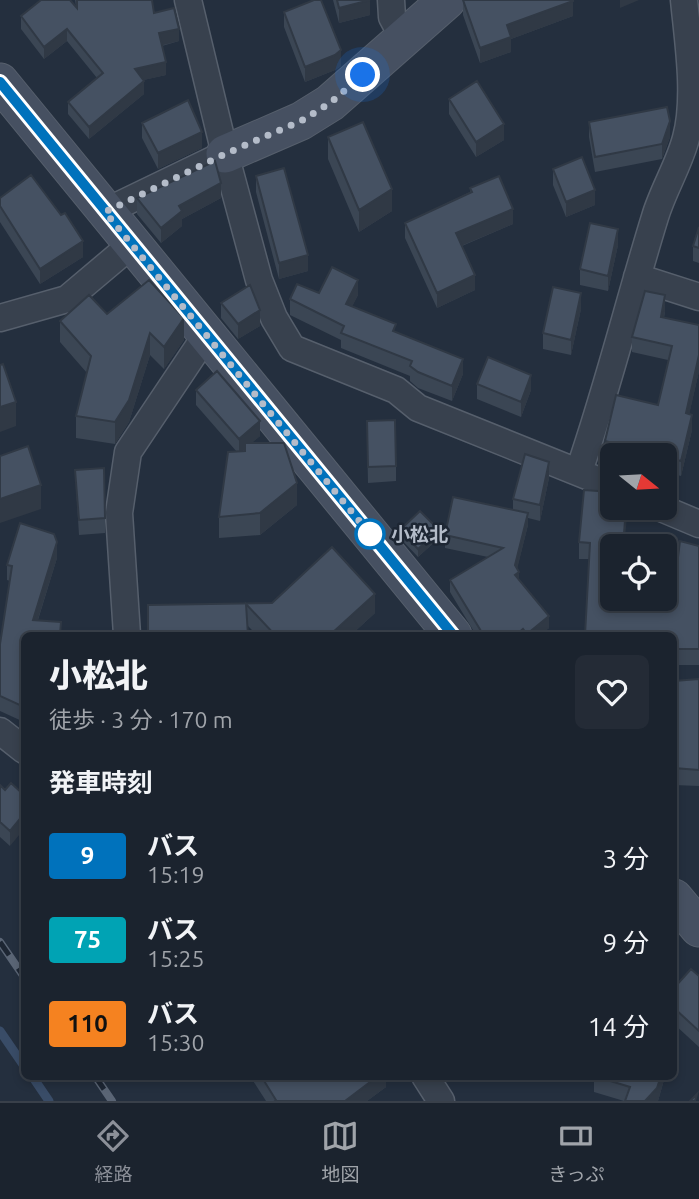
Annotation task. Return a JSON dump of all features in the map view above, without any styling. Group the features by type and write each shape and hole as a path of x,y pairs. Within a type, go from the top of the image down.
{"main road":[{"path":"225,154 301,121 330,103 447,0"},
{"path":"0,82 451,632"},
{"path":"677,902 699,928"}],"street":[{"path":"188,0 259,280 274,318 292,348 396,390 418,408 600,481"},
{"path":"391,0 393,17 404,39"},
{"path":"579,471 598,415 656,213 686,137 690,113 690,60 684,0"},
{"path":"105,212 225,154"},
{"path":"0,318 67,299 131,245"},
{"path":"637,277 699,297"},
{"path":"127,632 119,513 128,452 207,334"},
{"path":"677,515 699,524"},
{"path":"0,731 21,748"},
{"path":"428,1080 441,1101"}],"building":[{"path":"41,0 70,0 77,8 77,0 152,0 154,13 174,8 179,29 159,33 166,62 135,69 144,81 89,127 68,102 103,73 67,29 44,47 21,16"},
{"path":"314,0 321,0 341,50 305,67 284,12"},
{"path":"337,0 370,0 339,8"},
{"path":"463,0 573,1 507,25 511,37 480,48"},
{"path":"477,81 504,124 476,142 449,99"},
{"path":"188,100 202,132 158,153 142,123"},
{"path":"667,107 670,121 662,144 595,157 589,122"},
{"path":"363,122 392,189 359,210 328,137"},
{"path":"582,157 595,190 566,202 553,169"},
{"path":"215,161 221,183 179,206 182,211 161,228 137,198"},
{"path":"284,168 308,255 279,263 256,176"},
{"path":"31,175 61,215 65,213 83,241 40,269 0,206 0,198"},
{"path":"499,176 513,209 456,233 475,275 437,293 405,223 472,192 470,188"},
{"path":"590,223 618,229 608,276 580,269"},
{"path":"699,227 699,248 693,246"},
{"path":"332,267 358,280 346,304 396,324 393,331 463,359 452,386 418,372 410,366 412,361 341,333 344,326 290,299 297,284 319,293"},
{"path":"149,280 184,318 164,347 150,333 129,400 115,422 76,416 91,356 60,321 89,295 107,314"},
{"path":"250,285 260,310 238,324 221,303"},
{"path":"553,287 581,293 571,340 543,333"},
{"path":"645,291 665,295 661,317 699,325 699,355 686,413 692,415 681,461 677,460 677,443 605,441 616,395 658,405 672,346 632,337"},
{"path":"488,357 531,375 521,402 477,384"},
{"path":"3,364 16,402 0,407 0,365"},
{"path":"217,371 260,421 239,439 196,390"},
{"path":"395,420 396,466 368,467 367,421"},
{"path":"245,443 284,443 297,483 260,513 219,517 228,452 245,451"},
{"path":"28,446 41,485 0,499 0,456"},
{"path":"525,454 549,462 540,505 513,499"},
{"path":"104,468 105,518 79,520 75,470"},
{"path":"584,490 600,491 600,520 625,520 624,534 600,534 600,611 677,611 677,557 680,541 699,546 699,649 677,649 677,632 585,632 590,543 579,542"},
{"path":"453,497 528,513 515,565 519,572 515,575 549,616 529,632 523,629 520,632 480,632 450,580 503,548 445,535"},
{"path":"420,511 439,530 418,549 400,530"},
{"path":"20,523 54,534 57,542 33,620 61,622 60,632 21,632 21,706 0,696 0,644 12,566 7,565"},
{"path":"332,547 375,594 333,632 272,632 246,604 248,632 148,632 148,605 272,603"},
{"path":"699,679 699,770 677,768 677,681"},
{"path":"11,783 21,792 21,818 10,831 0,822 0,785 5,790"},
{"path":"691,969 699,976 699,1031 677,1011 677,985"},
{"path":"264,1080 373,1080 345,1101 276,1100"},
{"path":"607,1080 660,1080 657,1088 645,1101 625,1101 630,1087"}],"waterway":[{"path":"0,1031 21,1062"},
{"path":"35,1080 49,1101"}],"railway":[{"path":"0,942 21,973"},
{"path":"98,1080 112,1101"}],"bus line":[{"name":"9","path":"0,82 451,632"}],"place":[{"name":"小松北","path":"370,534"}],"route":[{"path":"363,75 330,103 301,121 105,212 370,534"}]}
